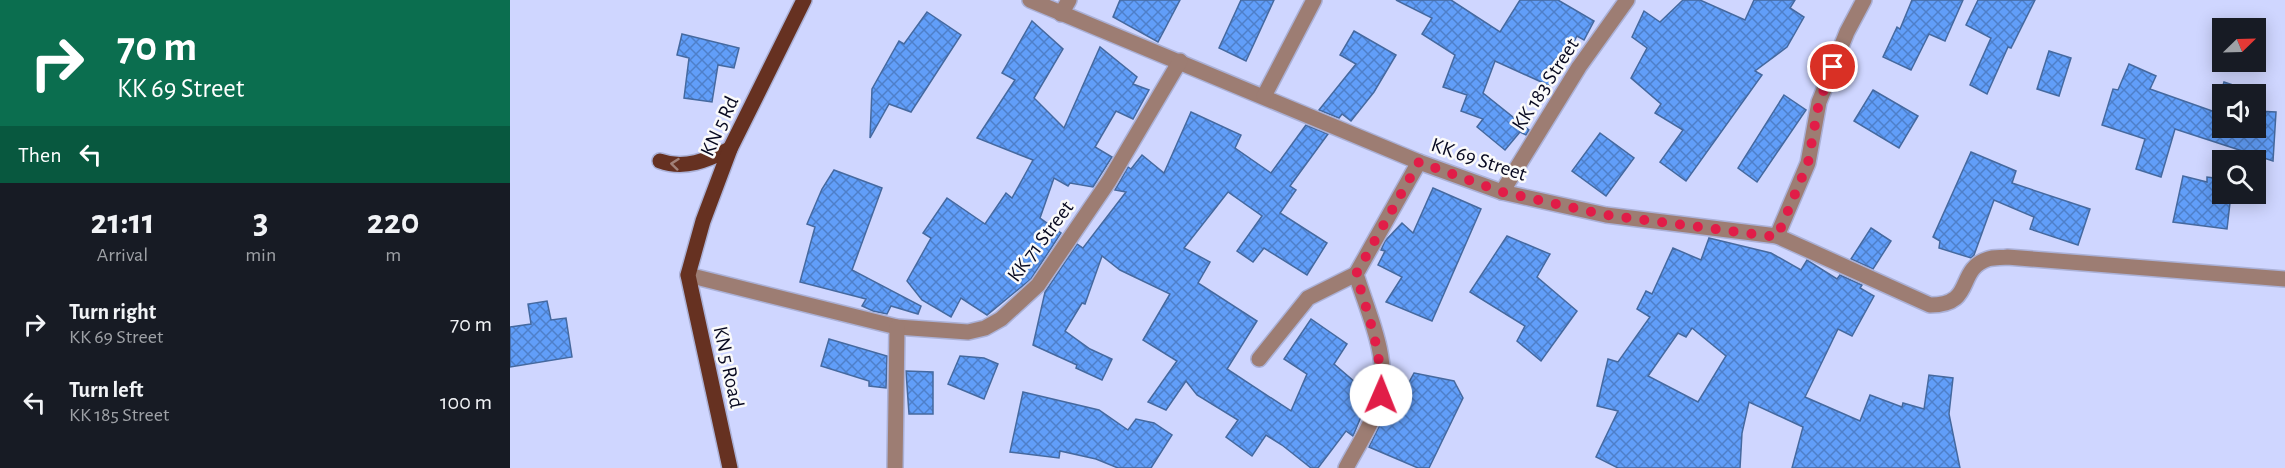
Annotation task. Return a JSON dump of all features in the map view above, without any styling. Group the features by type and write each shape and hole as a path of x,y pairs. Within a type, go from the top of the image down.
{"main road":[{"name":"KN 5 Rd","path":"688,275 703,221 730,149 804,0"},
{"path":"660,161 677,166 689,165 730,149"},
{"name":"KN 5 Road","path":"688,275 730,468"}],"street":[{"name":"KK 69 Street","path":"1030,0 1419,162 1502,192 1606,215 1777,237 1930,305 1947,305 1959,296 1971,270 1988,259 2007,257 2285,279"},
{"path":"1061,14 1069,0"},
{"path":"1264,96 1314,0"},
{"name":"KK 183 Street","path":"1502,192 1579,67 1627,0"},
{"path":"1777,237 1808,163 1819,102 1847,32 1864,0"},
{"name":"KK 71 Street","path":"688,275 897,327 968,332 985,328 1001,319 1038,285 1109,181 1180,61"},
{"path":"1259,359 1308,298 1356,274 1419,162"},
{"path":"1346,468 1374,416 1381,395 1382,366 1356,274"},
{"path":"895,468 897,327"}],"building":[{"path":"1120,0 1180,0 1158,42 1113,17"},
{"path":"1241,0 1274,0 1246,61 1219,48"},
{"path":"1396,0 1451,0 1500,32 1520,0 1558,0 1594,21 1584,40 1577,36 1550,86 1495,61 1483,93 1529,130 1526,135 1520,132 1505,150 1477,127 1483,119 1461,111 1467,95 1443,87 1455,55 1422,34 1432,18"},
{"path":"1683,0 1700,0 1745,20 1754,0 1795,0 1790,8 1804,17 1787,47 1755,71 1762,75 1686,181 1660,162 1683,130 1655,113 1661,104 1631,78 1647,48 1632,37 1644,11 1660,22"},
{"path":"1912,0 1963,0 1945,41 1929,34 1911,70 1883,57 1897,27 1900,29"},
{"path":"1978,0 2035,0 2011,48 2008,47 1987,94 1970,85 1991,38 1966,25"},
{"path":"927,12 961,35 911,112 889,104 870,138 872,89 899,41 904,44"},
{"path":"1032,21 1063,49 1034,98 1064,128 1100,47 1137,77 1133,84 1149,90 1133,119 1116,111 1095,147 1112,157 1093,187 1070,183 1068,186 1054,178 1040,218 1061,233 1031,279 987,315 961,298 951,317 922,300 907,281 931,238 923,233 947,198 985,224 1006,193 1012,198 1033,160 977,138 1015,80 1002,73"},
{"path":"1354,31 1396,55 1374,92 1351,121 1342,114 1339,118 1319,110 1356,64 1340,55"},
{"path":"682,34 739,48 734,68 718,65 712,102 684,98 689,58 677,55"},
{"path":"2049,51 2071,58 2059,96 2037,89"},
{"path":"2129,64 2156,76 2150,89 2212,111 2212,138 2266,138 2266,112 2276,112 2273,161 2266,159 2266,150 2239,150 2175,129 2161,177 2136,169 2145,139 2102,125 2113,89 2118,90"},
{"path":"1873,90 1918,116 1899,148 1854,121"},
{"path":"1784,95 1806,110 1757,182 1738,168"},
{"path":"1191,112 1241,135 1235,148 1271,173 1306,125 1328,134 1290,186 1296,190 1280,213 1327,243 1307,275 1264,248 1253,262 1237,251 1262,216 1228,192 1184,248 1210,262 1198,283 1257,321 1227,369 1291,411 1307,374 1284,359 1311,319 1347,344 1334,364 1370,395 1353,436 1346,431 1318,468 1311,468 1266,435 1252,456 1226,437 1238,420 1197,395 1186,381 1166,410 1148,402 1177,361 1143,340 1170,294 1120,270 1102,256 1085,304 1082,303 1065,331 1090,349 1112,359 1102,380 1076,368 1077,365 1033,345 1045,292 1077,244 1083,248 1126,192 1115,190 1128,167 1131,169 1142,155 1164,173"},
{"path":"1600,133 1634,158 1606,196 1572,171"},
{"path":"1971,152 2016,171 2012,183 2090,209 2078,245 2030,229 2034,217 1994,200 1971,258 1939,248 1940,241 1933,237"},
{"path":"834,170 882,188 852,270 921,306 918,314 891,306 887,314 873,311 862,306 866,299 800,282 815,227 807,224 822,189"},
{"path":"2183,176 2207,182 2207,177 2212,178 2212,204 2230,204 2227,229 2173,222"},
{"path":"1433,188 1481,209 1432,321 1386,302 1402,277 1378,265 1385,251 1381,250 1385,241 1402,223 1413,233"},
{"path":"1871,228 1891,241 1873,269 1851,259"},
{"path":"1507,236 1550,254 1537,277 1577,311 1541,361 1517,341 1525,326 1470,292"},
{"path":"1709,238 1771,253 1801,270 1807,260 1837,279 1840,275 1862,285 1860,288 1874,296 1852,336 1838,329 1805,397 1860,421 1870,395 1902,407 1903,403 1924,409 1929,375 1953,378 1949,414 1960,468 1792,468 1803,427 1749,402 1742,433 1740,468 1618,468 1596,457 1618,411 1597,406 1608,359 1618,362 1650,317 1637,309 1646,291 1652,294 1673,248 1701,260","holes":["1692,328 1726,356 1698,402 1648,376 1678,333 1686,337"]},
{"path":"547,301 551,320 566,318 572,357 510,367 510,327 531,324 528,304"},
{"path":"829,339 887,356 886,388 869,386 869,381 821,366"},
{"path":"960,356 984,358 998,364 984,399 948,384"},
{"path":"906,371 933,372 933,414 909,414"},
{"path":"1414,373 1454,381 1463,398 1429,468 1418,468 1369,447 1385,414 1389,419"},
{"path":"1023,392 1099,410 1128,430 1136,419 1154,423 1172,435 1151,468 1118,468 1096,459 1060,451 1059,458 1010,452"}],"route":[{"path":"1381,395 1382,366 1356,274 1419,162 1502,192 1606,215 1777,237 1808,163 1819,102 1833,67"}]}
